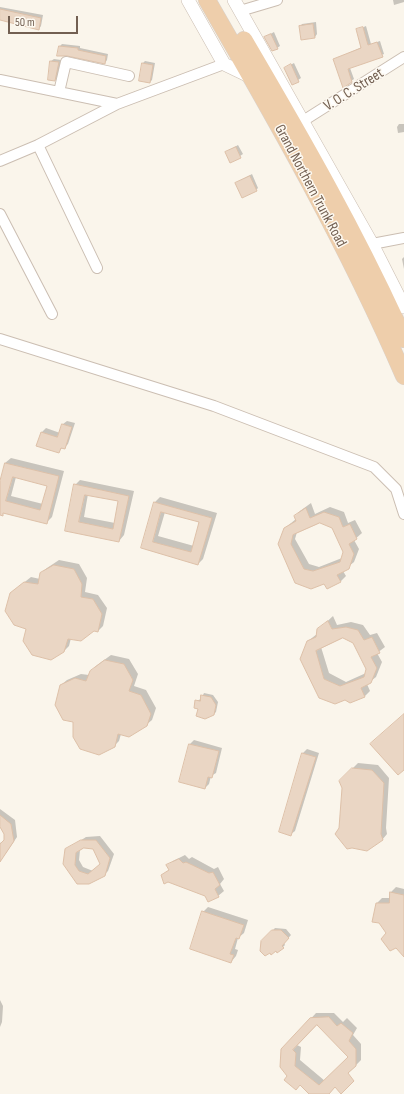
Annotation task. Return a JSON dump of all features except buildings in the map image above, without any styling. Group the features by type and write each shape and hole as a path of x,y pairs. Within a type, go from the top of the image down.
{"highway":[{"name":"Grand Northern Trunk Road","path":"207,0 313,188 379,319 404,376"},
{"name":"Grand Northern Trunk Road","path":"220,0 295,126 360,247 404,339"}],"street":[{"path":"188,0 224,64 251,77"},
{"path":"277,0 237,5 372,244 404,307"},
{"name":"V. O. C. Street","path":"303,121 404,57"},
{"path":"59,92 66,62 129,76"},
{"path":"0,161 38,145 116,104 224,64"},
{"path":"0,80 116,104"},
{"path":"38,145 97,268"},
{"path":"0,214 52,314"},
{"path":"372,244 404,238"},
{"path":"0,339 214,406 374,467 396,489 404,514"}]}
